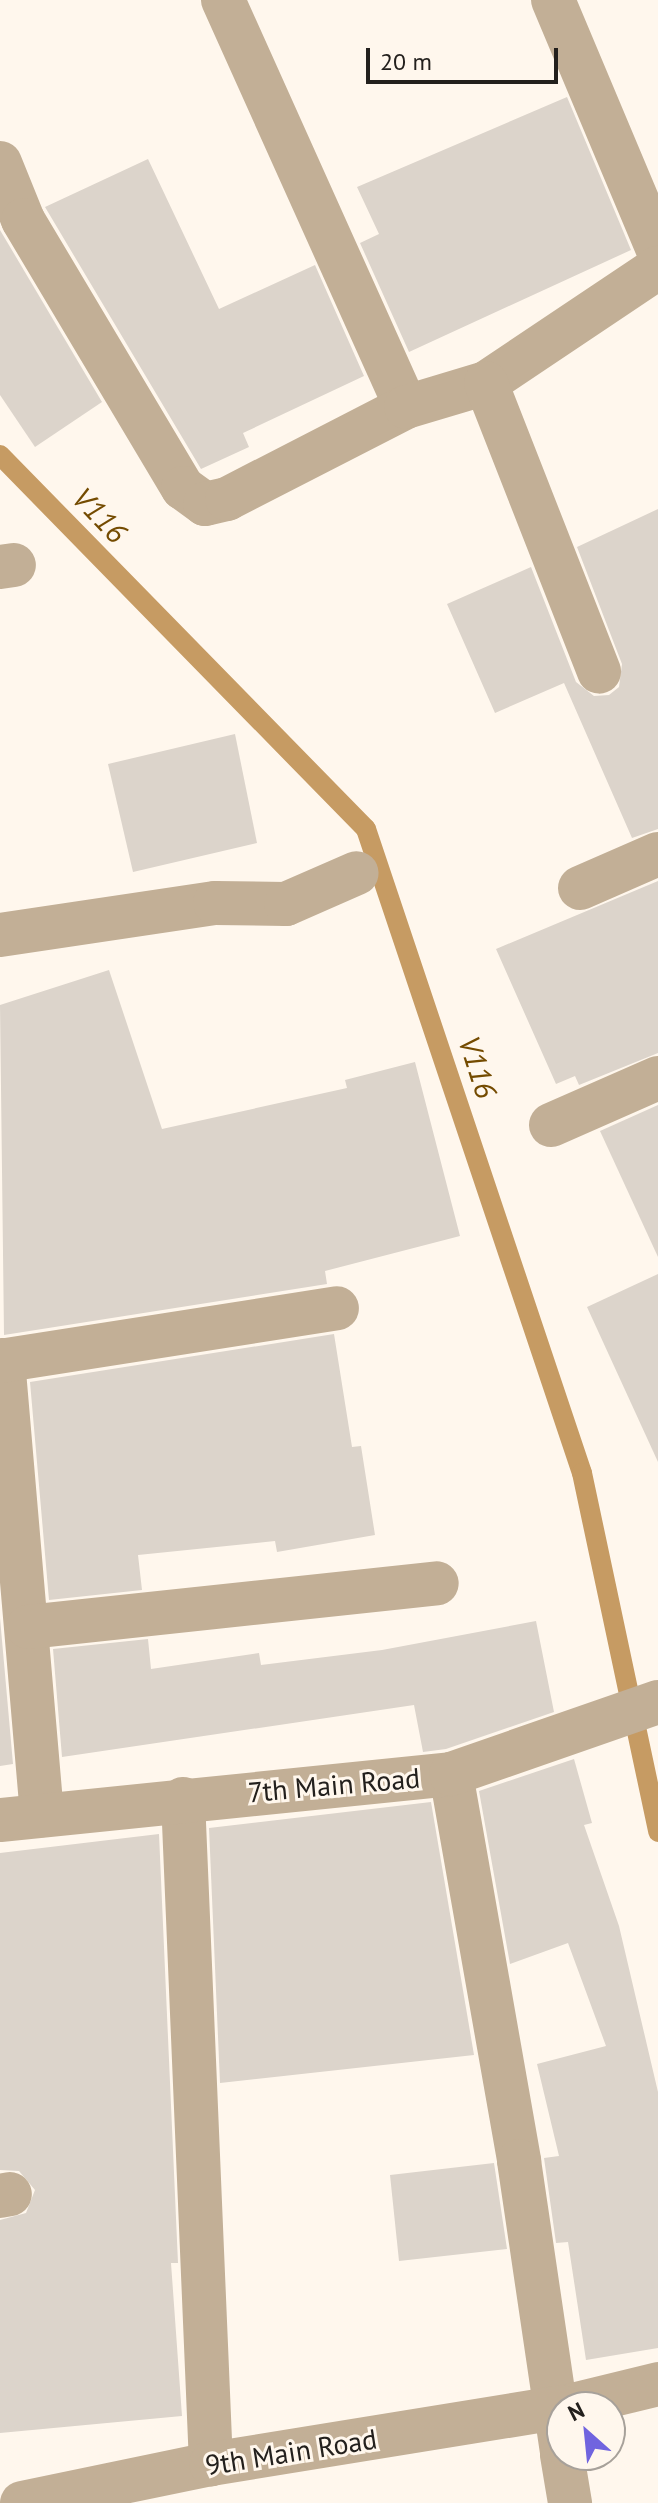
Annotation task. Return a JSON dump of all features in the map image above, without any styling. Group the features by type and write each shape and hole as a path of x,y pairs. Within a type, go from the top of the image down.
{"street":[{"path":"223,0 406,407"},
{"path":"553,0 658,250"},
{"path":"0,163 23,220 183,488 205,504 227,499 406,407 486,383 658,268"},
{"path":"486,383 599,672"},
{"path":"580,888 658,854"},
{"path":"0,935 215,903 286,904 357,873"},
{"path":"551,1125 658,1078"},
{"path":"21,1817 28,1627 1,1360 337,1308"},
{"path":"28,1627 437,1583"},
{"name":"7th Main Road","path":"21,1817 451,1774 644,1707"},
{"path":"451,1774 557,2391"},
{"path":"183,1799 211,2464"},
{"name":"9th Main Road","path":"626,2392 658,2384"},
{"name":"9th Main Road","path":"22,2503 211,2464 546,2410"},
{"path":"565,2471 570,2503"}],"building":[{"path":"567,97 631,250 409,352 360,243 379,234 357,187"},
{"path":"148,159 219,309 315,265 364,376 243,433 249,447 201,469 45,207"},
{"path":"0,230 102,402 35,447 0,395"},
{"path":"658,509 658,829 632,838 564,683 495,713 447,604 531,567 576,682 594,696 609,695 619,687 622,664 577,547"},
{"path":"235,734 257,843 133,872 108,764"},
{"path":"658,881 658,1053 579,1085 575,1076 556,1084 496,949"},
{"path":"109,970 162,1129 347,1088 345,1080 415,1062 460,1236 325,1271 327,1284 4,1335 0,1005"},
{"path":"658,1105 658,1257 600,1131"},
{"path":"658,1274 658,1462 587,1307"},
{"path":"334,1334 352,1447 361,1446 375,1535 277,1552 275,1541 138,1555 142,1590 49,1600 30,1382"},
{"path":"0,1618 13,1764 0,1766"},
{"path":"536,1621 554,1712 446,1749 423,1752 414,1705 62,1757 53,1649 148,1639 151,1669 259,1653 261,1665 382,1650"},
{"path":"574,1759 592,1823 584,1825 619,1926 658,2092 658,2348 586,2360 568,2242 556,2243 544,2158 559,2156 537,2064 606,2046 568,1943 510,1964 479,1791"},
{"path":"431,1802 474,2055 220,2083 209,1828"},
{"path":"159,1834 178,2263 171,2263 182,2416 0,2433 0,2220 26,2213 35,2190 19,2171 0,2170 0,1853"},
{"path":"494,2163 507,2249 399,2261 390,2175"}],"waterway":[{"name":"V116","path":"0,455 366,829 582,1473 658,1832"}]}
